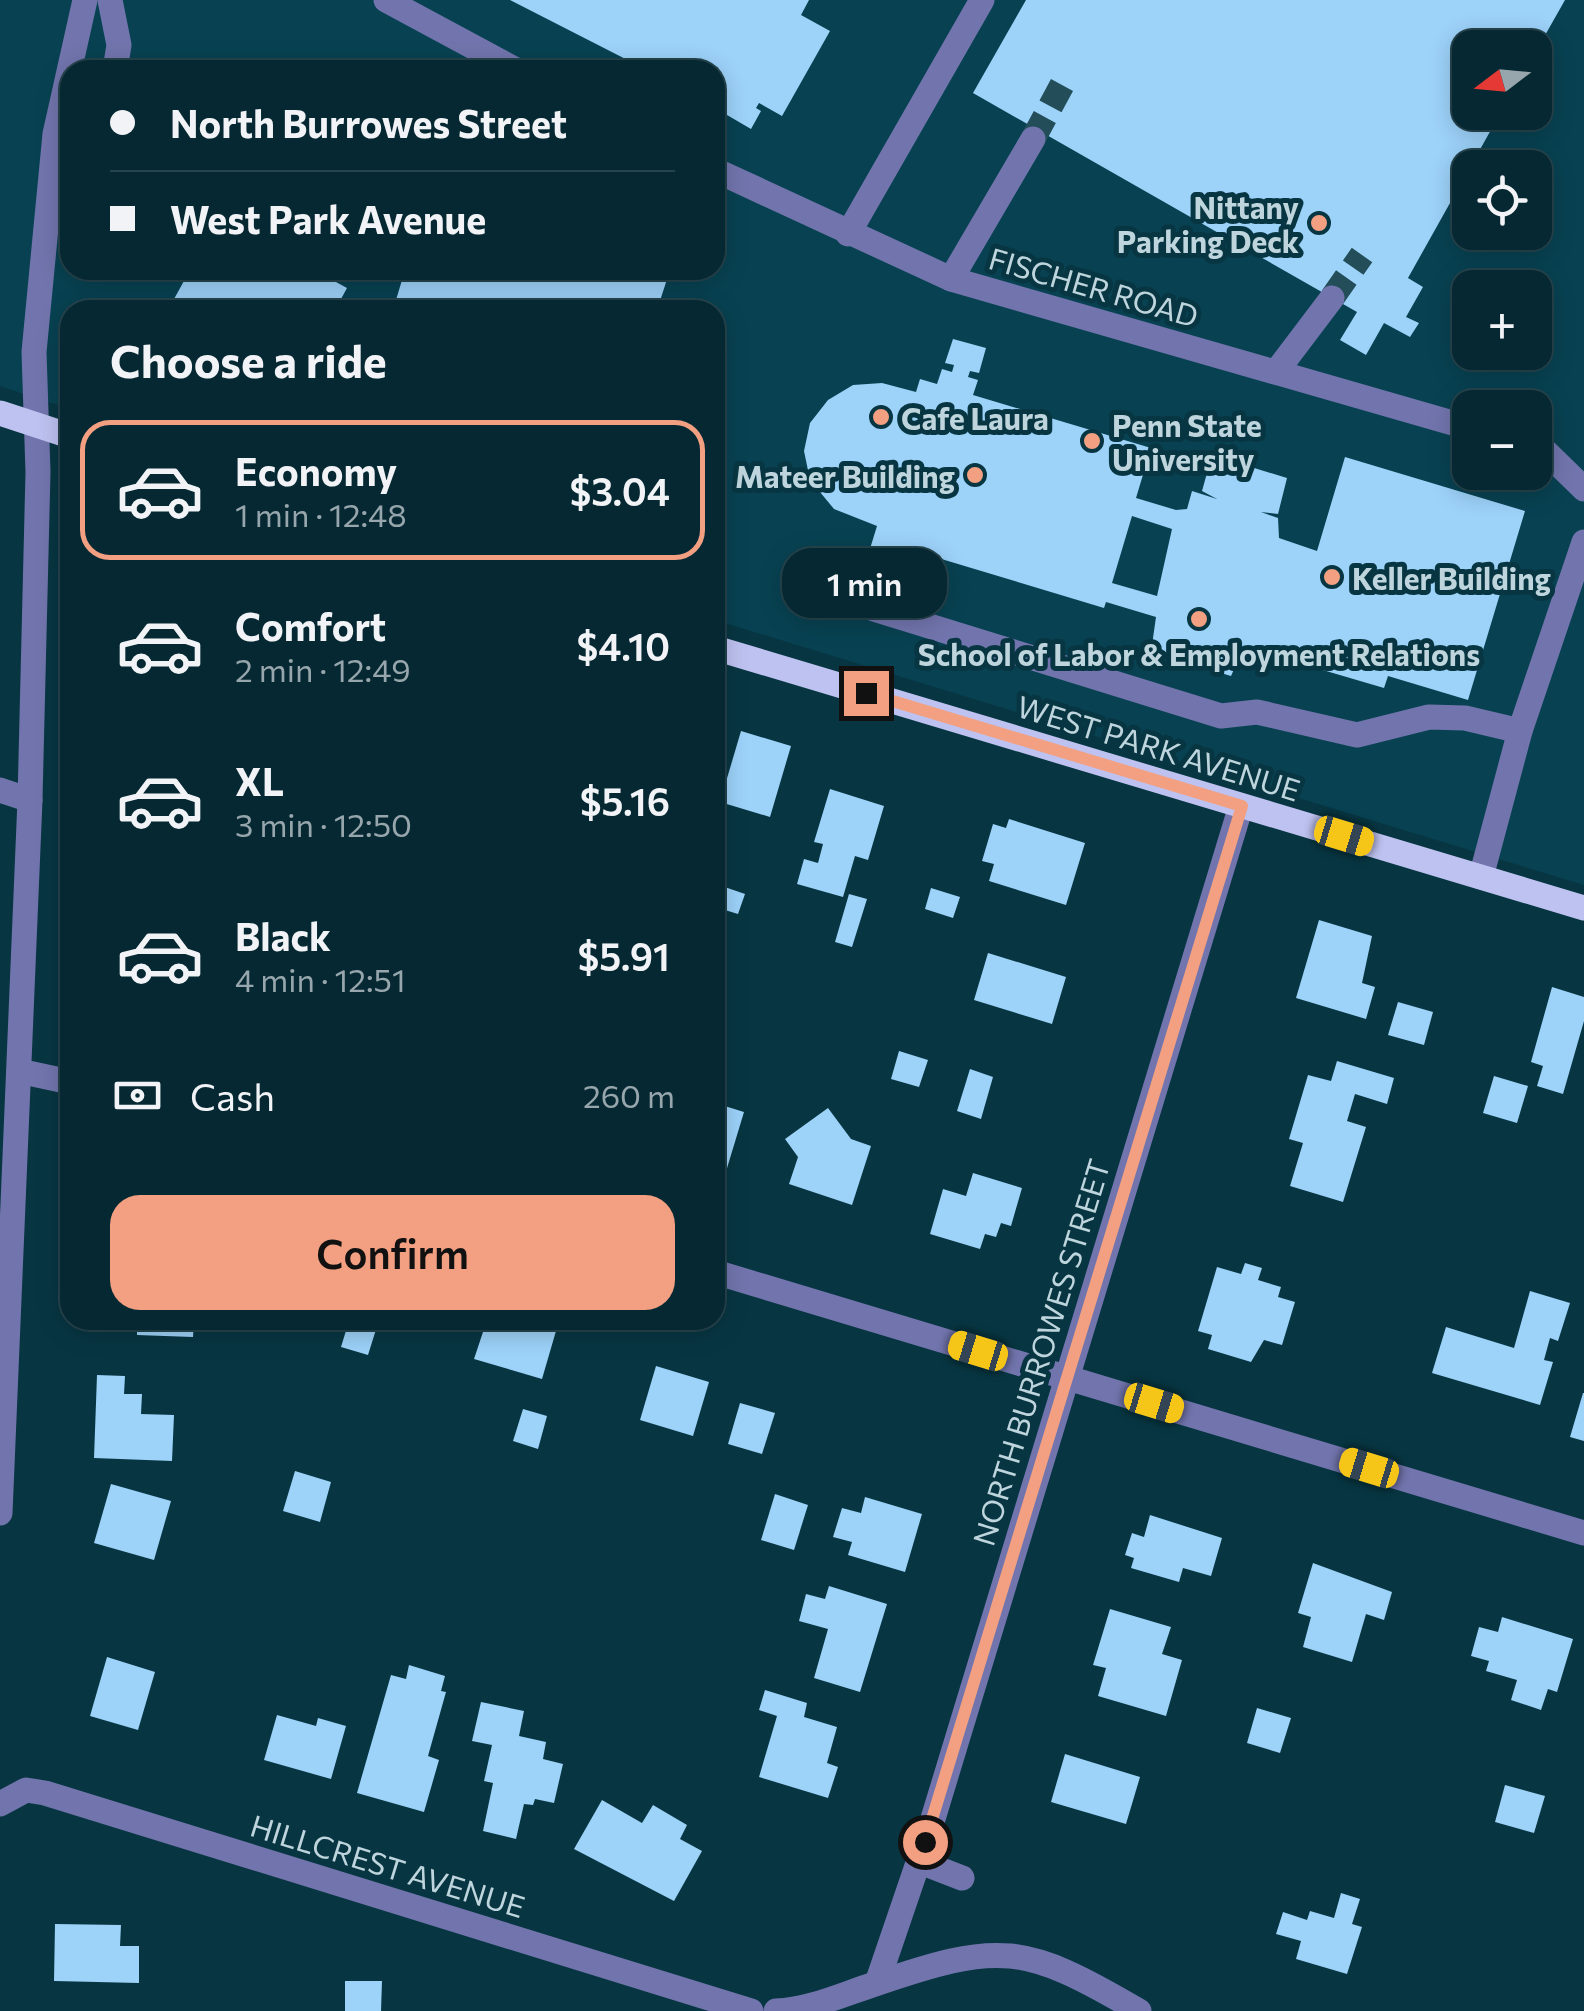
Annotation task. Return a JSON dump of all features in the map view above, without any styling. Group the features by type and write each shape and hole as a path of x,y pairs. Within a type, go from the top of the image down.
{"main road":[{"path":"0,413 60,433"},
{"name":"WEST PARK AVENUE","path":"725,651 1584,908"}],"street":[{"path":"74,60 85,0"},
{"path":"110,0 119,44 117,60"},
{"path":"386,0 497,60"},
{"path":"848,234 982,0"},
{"path":"951,279 1033,139"},
{"path":"0,1513 8,1114 19,1071 30,800 37,425 34,352 60,145"},
{"name":"FISCHER ROAD","path":"725,175 951,279 1452,423"},
{"path":"1276,372 1332,298"},
{"path":"1552,462 1584,489"},
{"path":"1480,876 1520,732 1584,542"},
{"path":"874,610 1221,716 1257,712 1357,735 1429,717 1465,718 1520,732"},
{"path":"0,790 30,800"},
{"name":"NORTH BURROWES STREET","path":"877,1983 918,1862 1242,806"},
{"path":"19,1071 60,1080"},
{"path":"725,1275 1584,1533"},
{"name":"HILLCREST AVENUE","path":"2,1797 26,1790 45,1794 751,2011"},
{"path":"918,1862 962,1878"},
{"path":"776,2011 812,2005 981,1954 1022,1954 1060,1966 1139,2011"}],"shaded area":[{"name":"Penn State University","path":"0,0 1584,0 1584,885 725,623 725,300 60,300 60,406 0,386"}],"building":[{"path":"510,0 809,0 801,15 830,31 782,116 759,103 756,108 761,111 751,129 725,114 725,60 627,60"},
{"name":"Nittany Parking Deck","path":"1026,0 1565,0 1548,30 1452,30 1452,130 1491,130 1480,150 1452,150 1452,199 1408,278 1423,287 1406,317 1419,323 1410,337 1384,323 1366,355 1340,340 1357,312 973,93"},
{"path":"184,280 332,280 347,288 340,300 174,300"},
{"path":"402,280 667,280 660,300 396,300"},
{"path":"953,339 986,348 979,373 970,371 968,377 978,380 973,395 1151,448 1136,498 1176,510 1187,509 1192,491 1217,499 1202,491 1212,455 1287,478 1278,514 1261,512 1278,518 1279,538 1317,551 1345,457 1525,511 1468,700 1388,676 1384,688 1244,647 1231,676 1151,652 1156,617 1106,602 1104,608 908,549 904,562 869,552 877,526 834,509 810,480 804,451 810,423 828,400 853,385 882,383 916,392 920,379 937,384 942,369 952,372 954,365 945,363","holes":["1132,516 1172,529 1157,596 1112,583"]},
{"path":"741,731 791,746 770,817 725,804 725,785"},
{"path":"830,789 884,806 868,860 855,856 843,897 797,884 804,859 818,863 823,844 814,842"},
{"path":"1009,819 1085,843 1066,905 989,881 994,864 982,861 993,824 1006,828"},
{"path":"725,887 745,894 738,914 725,910"},
{"path":"931,888 960,897 953,918 925,909"},
{"path":"849,894 867,899 852,947 835,942"},
{"path":"1319,920 1372,936 1362,983 1375,987 1366,1019 1296,998"},
{"path":"988,953 1066,977 1052,1024 974,1000"},
{"path":"1552,987 1584,997 1584,1021 1563,1094 1537,1086 1543,1066 1531,1062"},
{"path":"1398,1002 1433,1012 1424,1045 1388,1035"},
{"path":"899,1051 928,1060 919,1087 891,1079"},
{"path":"1337,1061 1394,1078 1387,1104 1355,1094 1347,1121 1366,1127 1343,1202 1290,1186 1303,1143 1289,1139 1308,1075 1331,1081"},
{"path":"970,1069 993,1077 981,1119 957,1111"},
{"path":"1494,1076 1528,1086 1517,1123 1483,1113"},
{"path":"725,1106 744,1112 725,1175"},
{"path":"828,1108 851,1139 871,1146 852,1205 789,1184 798,1157 785,1139"},
{"path":"973,1173 1022,1188 1011,1226 1001,1223 996,1237 985,1234 980,1249 930,1234 943,1189 966,1196"},
{"path":"1245,1263 1262,1268 1258,1280 1281,1287 1278,1297 1295,1302 1282,1345 1264,1340 1251,1362 1208,1349 1212,1335 1198,1331 1217,1267 1241,1274"},
{"path":"1530,1291 1570,1303 1558,1341 1550,1338 1544,1360 1553,1362 1540,1405 1432,1373 1446,1327 1514,1348"},
{"path":"137,1330 193,1330 193,1337 137,1335"},
{"path":"346,1330 376,1330 368,1355 341,1347"},
{"path":"484,1330 556,1331 542,1379 474,1359"},
{"path":"656,1366 709,1382 693,1436 640,1420"},
{"path":"97,1375 125,1376 124,1394 142,1394 141,1414 174,1415 172,1461 94,1458"},
{"path":"1584,1393 1584,1441 1570,1437"},
{"path":"740,1403 775,1413 762,1454 728,1444"},
{"path":"523,1409 547,1416 538,1449 513,1441"},
{"path":"295,1471 331,1482 320,1522 283,1511"},
{"path":"111,1484 171,1501 154,1560 94,1543"},
{"path":"775,1494 808,1505 794,1550 761,1540"},
{"path":"865,1497 922,1514 905,1572 848,1555 852,1542 833,1537 842,1508 861,1513"},
{"path":"1150,1515 1222,1538 1211,1576 1183,1568 1179,1582 1131,1568 1134,1558 1125,1555 1132,1533 1144,1537"},
{"path":"1313,1563 1392,1592 1384,1620 1366,1614 1352,1662 1303,1647 1311,1617 1298,1613"},
{"path":"829,1586 887,1604 860,1692 814,1678 828,1629 799,1621 806,1594 825,1599"},
{"path":"1110,1609 1171,1627 1162,1654 1182,1660 1166,1716 1098,1696 1106,1668 1093,1665"},
{"path":"1502,1617 1573,1639 1557,1692 1548,1689 1541,1710 1511,1700 1517,1680 1486,1671 1489,1661 1471,1656 1479,1627 1498,1632"},
{"path":"107,1657 155,1672 138,1730 90,1716"},
{"path":"409,1665 445,1676 441,1691 446,1692 428,1756 439,1760 424,1812 357,1793 391,1675 406,1679"},
{"path":"765,1690 807,1703 804,1717 837,1727 827,1763 838,1767 828,1798 759,1777 777,1716 759,1710"},
{"path":"481,1702 524,1711 519,1736 546,1742 543,1759 563,1764 554,1803 535,1799 533,1805 524,1804 516,1839 483,1831 493,1783 484,1781 492,1745 472,1741"},
{"path":"1257,1708 1291,1718 1280,1753 1247,1743"},
{"path":"277,1715 316,1726 318,1718 346,1726 331,1779 264,1760"},
{"path":"1065,1754 1140,1777 1126,1824 1051,1802"},
{"path":"1505,1785 1545,1796 1534,1833 1495,1822"},
{"path":"602,1800 642,1823 653,1805 687,1825 680,1839 702,1851 674,1901 574,1849"},
{"path":"1341,1893 1360,1899 1352,1924 1362,1927 1347,1974 1296,1959 1301,1941 1276,1934 1283,1912 1307,1920 1310,1911 1334,1918"},
{"path":"55,1924 121,1925 120,1946 139,1946 139,1983 54,1981"},
{"path":"345,1981 382,1981 381,2011 345,2011"}],"tunnel":[{"path":"1033,139 1062,85"},
{"path":"1332,298 1362,255"}],"place":[{"name":"Nittany Parking Deck","path":"1319,223"},
{"name":"Cafe Laura","path":"881,417"},
{"name":"Penn State University","path":"1092,441"},
{"name":"Mateer Building","path":"975,475"},
{"name":"Keller Building","path":"1332,577"},
{"name":"School of Labor & Employment Relations","path":"1199,619"}],"route":[{"path":"866,693 1242,806 925,1842"}]}
